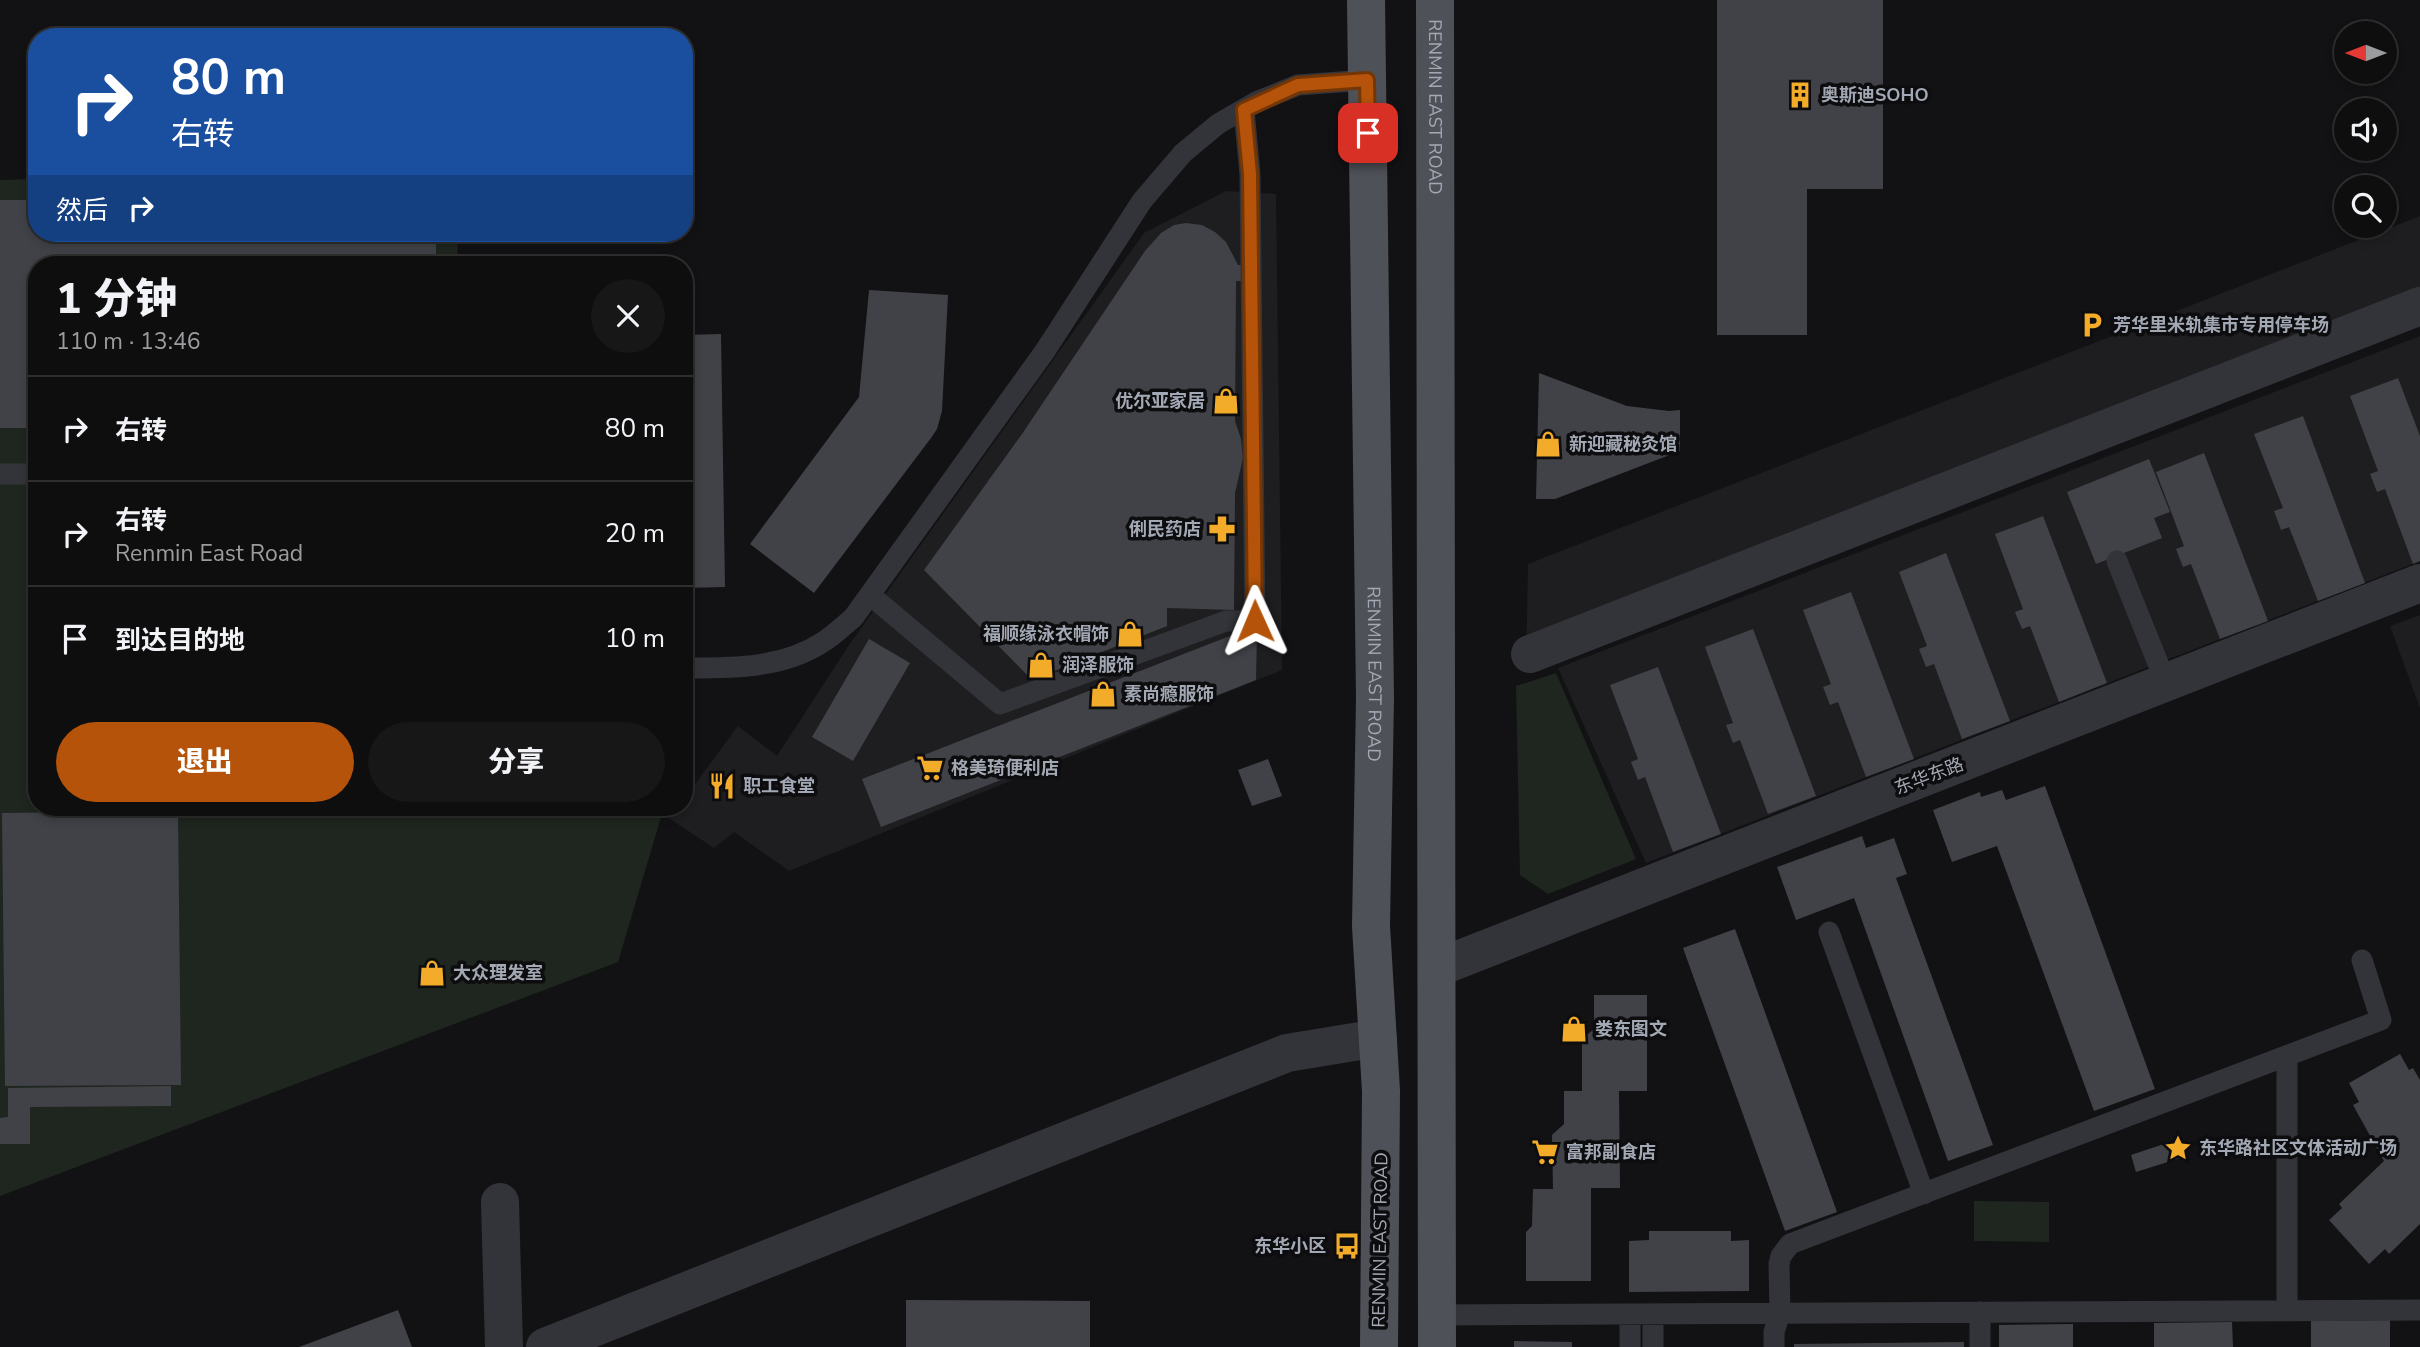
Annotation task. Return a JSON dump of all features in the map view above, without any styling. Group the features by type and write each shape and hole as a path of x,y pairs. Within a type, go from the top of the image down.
{"main road":[{"name":"RENMIN EAST ROAD","path":"1366,0 1375,698 1371,926 1381,1091 1379,1347"},
{"name":"RENMIN EAST ROAD","path":"1435,0 1437,1331"}],"street":[{"path":"1530,654 2420,306"},
{"name":"东华东路","path":"1437,968 2420,583"},
{"path":"545,1347 1287,1053 1378,1038"},
{"path":"500,1202 504,1347"}],"lane":[{"path":"693,668 732,668 777,662 821,643 853,618 1045,351 1142,201 1183,153 1217,124 1298,85 1367,80"},
{"path":"870,595 1000,704 1226,621 1255,621 1250,174 1244,110"},
{"path":"0,474 28,474"},
{"path":"2117,561 2166,683"},
{"path":"1829,932 1924,1194"},
{"path":"1774,1347 1774,1332 1780,1314 1779,1264 1785,1248 1790,1244 2381,1020 2362,960"},
{"path":"2287,1057 2287,1310"},
{"path":"1437,1331 1653,1314 2420,1310"},
{"path":"1980,1312 1980,1347"},
{"path":"1653,1314 1653,1347"},
{"path":"1630,1315 1630,1347"}],"shaded area":[{"path":"28,179 28,242 457,242 458,256 28,256 28,816 661,816 618,962 0,1196 0,180"},
{"path":"1226,191 1276,194 1282,670 789,871 734,832 714,848 670,819 672,816 693,816 693,787 738,726 777,756 849,645 1144,233"},
{"path":"2420,216 2420,320 1526,670 1528,564 2364,238 2397,238 2397,225"},
{"path":"2420,336 2420,561 1646,863 1558,668"},
{"path":"2420,615 2420,708 2390,626"},
{"path":"1556,673 1636,859 1548,894 1520,875 1516,686"},
{"path":"1974,1201 2049,1202 2049,1242 1974,1241"}],"building":[{"name":"奥斯迪SOHO","path":"1717,0 1883,0 1883,189 1807,189 1807,335 1717,335"},
{"path":"0,200 28,200 28,242 436,242 436,256 28,256 28,428 0,428"},
{"path":"1174,225 1202,225 1215,232 1226,242 1238,265 1242,265 1242,281 1236,281 1235,421 1243,458 1235,493 1234,610 1167,608 1167,626 1032,680 924,570 1022,434 1145,251 1161,233"},
{"path":"869,290 948,295 942,411 937,429 931,438 814,593 750,544 859,397"},
{"path":"721,334 725,587 693,588 693,335"},
{"path":"1539,373 1627,406 1680,410 1680,451 1555,499 1536,499"},
{"path":"2398,378 2420,436 2420,561 2413,564 2385,489 2377,492 2370,474 2378,471 2350,396"},
{"path":"2303,416 2365,583 2318,601 2289,527 2281,530 2274,511 2283,508 2254,434"},
{"path":"2204,453 2268,621 2220,639 2191,564 2183,567 2176,549 2184,546 2156,472"},
{"path":"2149,459 2170,512 2154,518 2162,538 2096,564 2067,492"},
{"path":"2043,516 2107,683 2059,702 2030,626 2022,629 2015,612 2023,609 1995,534"},
{"path":"1946,553 2010,721 1962,739 1934,664 1926,667 1919,649 1927,646 1899,572"},
{"path":"1851,592 1914,759 1866,777 1838,702 1830,705 1823,687 1831,684 1803,610"},
{"path":"1753,629 1816,796 1768,814 1740,740 1733,743 1726,725 1733,723 1705,647"},
{"path":"1257,633 1256,680 881,827 862,779 1235,634"},
{"path":"869,639 910,663 853,761 812,737"},
{"path":"1658,667 1721,834 1673,852 1645,777 1638,780 1631,762 1638,759 1610,685"},
{"path":"1268,759 1282,796 1252,806 1238,770"},
{"path":"2045,786 2155,1089 2094,1111 1997,846 1952,862 1933,810 1980,792 1981,797 2002,790 2006,800"},
{"path":"2,813 28,813 28,816 178,816 181,1085 5,1086"},
{"path":"1862,836 1866,848 1894,838 1907,874 1896,878 1993,1145 1948,1161 1854,898 1796,920 1777,867"},
{"path":"1735,929 1837,1212 1785,1231 1683,948"},
{"path":"1594,995 1647,995 1647,1091 1619,1091 1620,1188 1591,1188 1591,1281 1526,1281 1526,1232 1532,1226 1533,1189 1553,1189 1552,1135 1564,1124 1564,1091 1582,1091 1582,1039 1594,1029"},
{"path":"2400,1054 2409,1070 2413,1068 2420,1080 2420,1224 2389,1254 2385,1249 2369,1264 2329,1220 2342,1208 2339,1204 2384,1161 2353,1105 2359,1102 2349,1083"},
{"path":"171,1086 171,1106 30,1107 30,1144 0,1144 0,1118 8,1117 8,1088"},
{"path":"2182,1138 2187,1156 2136,1172 2131,1155"},
{"path":"1649,1231 1731,1231 1731,1241 1749,1240 1749,1291 1629,1292 1629,1241 1649,1240"},
{"path":"906,1300 1090,1301 1090,1347 906,1347"},
{"path":"398,1310 412,1347 299,1347"},
{"path":"2390,1320 2390,1347 2311,1347 2311,1321"},
{"path":"2232,1322 2233,1347 2154,1347 2154,1323"},
{"path":"2073,1324 2073,1347 1999,1347 1999,1325"},
{"path":"1514,1341 1572,1342 1572,1347 1514,1347"},
{"path":"1964,1342 1964,1347 1794,1347 1794,1344"}],"place":[{"name":"奥斯迪SOHO","path":"1800,95"},
{"name":"芳华里米轨集市专用停车场","path":"2092,325"},
{"name":"优尔亚家居","path":"1226,401"},
{"name":"新迎藏秘灸馆","path":"1548,444"},
{"name":"俐民药店","path":"1222,529"},
{"name":"福顺缘泳衣帽饰","path":"1130,634"},
{"name":"润泽服饰","path":"1041,665"},
{"name":"素尚瘾服饰","path":"1103,694"},
{"name":"格美琦便利店","path":"930,768"},
{"name":"职工食堂","path":"722,786"},
{"name":"大众理发室","path":"432,973"},
{"name":"娄东图文","path":"1574,1029"},
{"name":"东华路社区文体活动广场","path":"2178,1148"},
{"name":"富邦副食店","path":"1545,1152"},
{"name":"东华小区","path":"1347,1246"}],"route":[{"path":"1255,621 1250,174 1244,110 1256,102 1298,85 1367,80 1368,133"}]}
